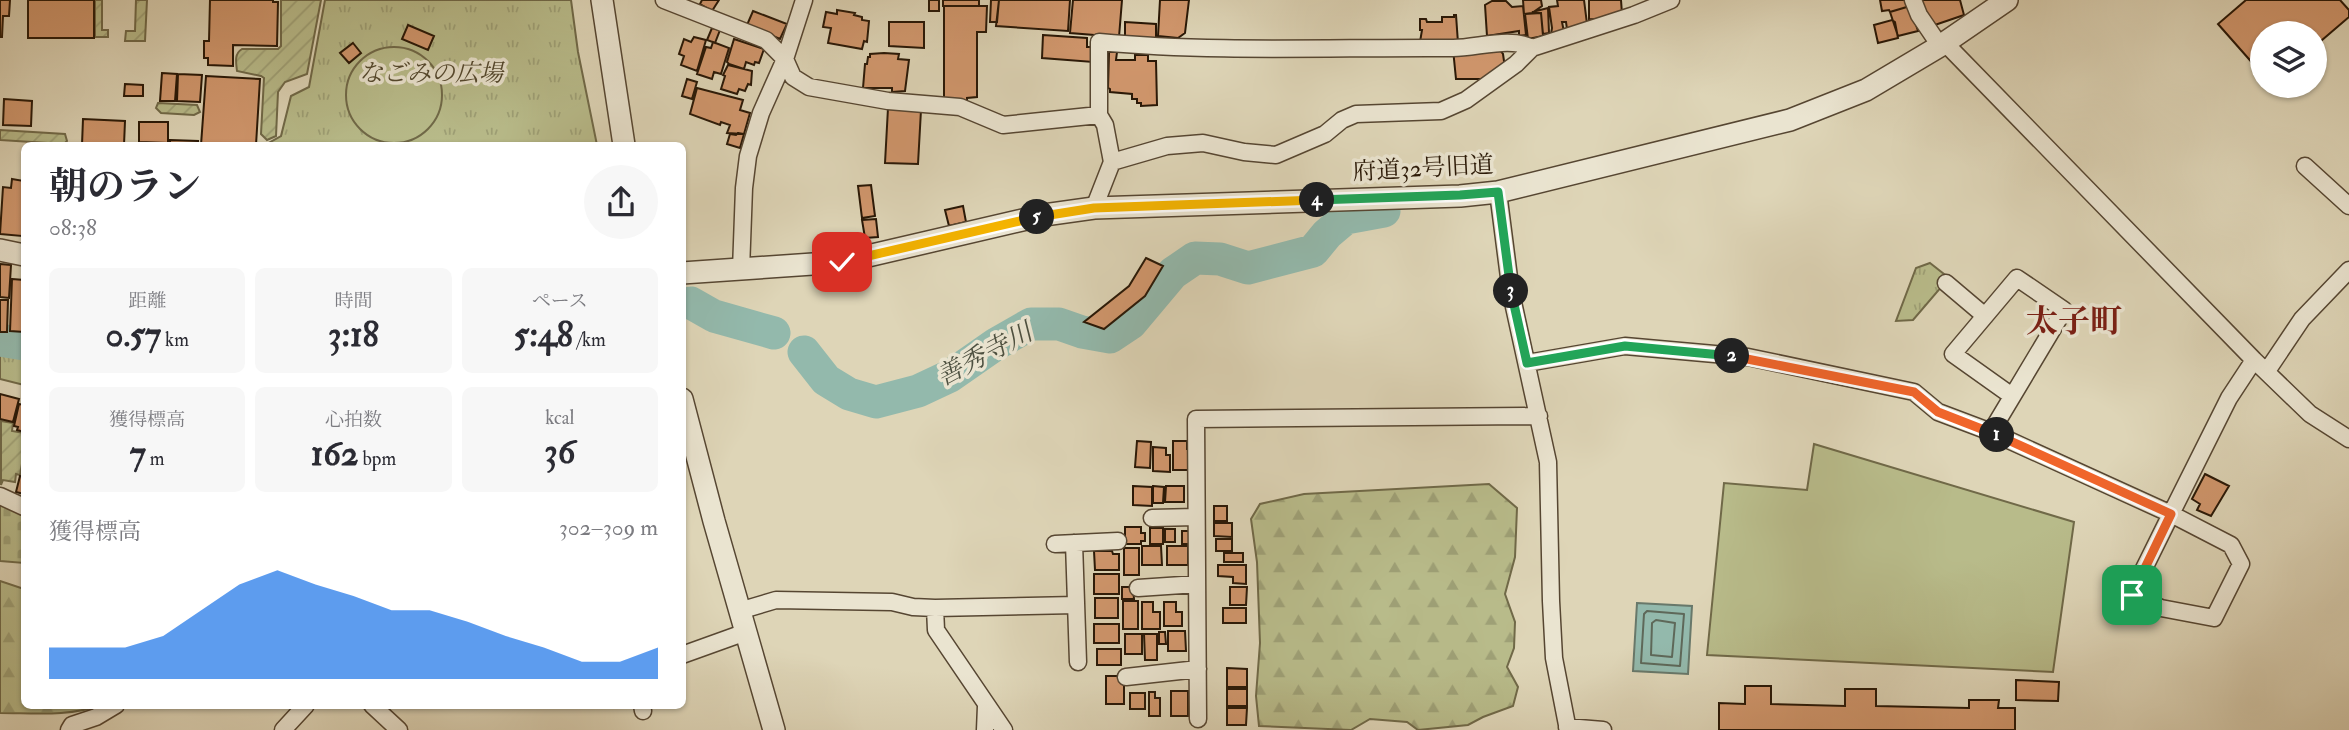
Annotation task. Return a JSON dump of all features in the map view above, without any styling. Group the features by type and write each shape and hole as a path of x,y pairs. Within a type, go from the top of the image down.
{"street":[{"path":"602,0 624,142"},
{"path":"664,0 766,40 785,59 793,77 809,87 888,101 960,107 1003,124 1099,115"},
{"path":"741,270 748,156 761,113 785,59 804,0"},
{"path":"1112,162 1167,146 1203,143 1244,152 1276,155 1325,134 1342,120 1356,114 1441,111 1466,100 1516,64 1532,48 1632,7 1671,0"},
{"path":"1913,0 1919,15 1943,44 2254,360 2310,414 2349,439"},
{"name":"府道32号旧道","path":"686,273 842,262 1044,215 1094,208 1498,192 1790,120 1866,90 1943,44 2007,0"},
{"path":"1094,208 1112,162 1105,125 1099,115 1099,42 1267,50 1461,48 1521,42 1532,48"},
{"path":"2305,166 2349,206"},
{"path":"1498,192 1511,293 1548,462 1554,658 1568,728 1603,730"},
{"path":"0,250 21,254"},
{"path":"2267,372 2302,319 2349,270"},
{"path":"1991,432 2064,310 2017,278 1953,354 2012,396"},
{"path":"1946,283 1985,316"},
{"path":"1527,363 1625,346 1748,357 1914,392 1938,412 1991,432 2171,514 2231,545 2241,564 2214,618 2161,608 2132,595 2171,514 2229,398 2254,360"},
{"path":"686,414 774,730"},
{"path":"1198,719 1196,419 1539,416"},
{"path":"0,496 21,506"},
{"path":"1152,519 1196,517"},
{"path":"1055,544 1118,541"},
{"path":"1074,543 1078,662"},
{"path":"1139,588 1197,584"},
{"path":"739,611 776,600 892,602 935,608 1076,605"},
{"path":"935,608 936,630 1004,730"},
{"path":"686,653 746,632"},
{"path":"1126,677 1198,669"},
{"path":"985,730 986,706"},
{"path":"69,730 72,725 96,718 110,709"},
{"path":"283,730 302,709"},
{"path":"376,709 399,730"}],"green space":[{"path":"95,0 102,0 102,30 108,30 108,37 95,37"},
{"path":"136,0 147,0 145,41 125,41 126,31 135,31"},
{"path":"281,0 321,0 307,74 285,82 278,92 276,136 267,140 261,134 264,78 237,71 236,58 242,49 278,49 281,46"},
{"name":"なごみの広場","path":"325,0 571,0 578,52 596,142 270,142 281,136 291,96 309,87"},
{"path":"385,48 403,48 420,55 434,69 441,86 441,104 434,121 420,135 403,142 385,142 368,135 354,121 347,104 347,86 354,69 368,55"},
{"path":"158,103 197,105 200,112 194,115 161,113 156,108"},
{"path":"0,130 65,134 67,141 32,142 0,140"},
{"path":"1930,263 1949,278 1913,320 1896,321 1916,268"},
{"path":"0,346 21,350 21,384 0,379"},
{"path":"1,421 13,423 12,431 21,432 21,470 20,475 16,474 15,482 3,480 1,485"},
{"path":"1814,444 2074,522 2053,672 1707,655 1724,483 1807,490"},
{"path":"1489,484 1517,508 1515,557 1505,594 1515,622 1514,648 1507,667 1518,687 1513,706 1468,725 1418,730 1407,722 1370,719 1351,730 1259,726 1256,696 1260,643 1257,562 1251,519 1260,504 1304,494"},
{"path":"0,495 21,506 21,563 0,561"},
{"path":"0,581 21,588 21,709 89,709 64,713 0,713"}],"water":[{"path":"1637,603 1692,606 1688,674 1633,671"}],"building":[{"path":"0,0 10,0 9,16 3,16 2,37 0,37"},
{"path":"28,0 94,0 94,38 28,38"},
{"path":"210,0 278,2 277,46 233,45 233,66 208,65 208,58 204,58 204,41 209,41"},
{"path":"702,0 719,0 712,11 700,4"},
{"path":"929,0 939,0 939,11 929,11"},
{"path":"943,0 979,0 979,6 943,6"},
{"path":"991,0 999,0 997,22 990,22"},
{"path":"999,0 1070,0 1068,31 996,26"},
{"path":"1073,0 1122,0 1119,37 1070,33"},
{"path":"1160,0 1189,0 1185,33 1178,38 1158,36"},
{"path":"1523,0 1541,0 1542,6 1532,13 1524,14"},
{"path":"1557,0 1584,0 1587,24 1567,29 1566,22 1562,22 1564,32 1551,34 1549,7 1558,6"},
{"path":"1589,0 1621,0 1622,14 1607,20 1589,19"},
{"path":"1880,0 1908,0 1910,6 1890,12 1882,11"},
{"path":"1918,0 1960,0 1964,15 1929,27"},
{"path":"2246,0 2340,0 2349,10 2349,17 2327,36 2327,21 2250,21 2250,60 2218,24"},
{"path":"1492,1 1506,1 1512,7 1523,6 1526,35 1519,36 1519,31 1487,36 1485,5"},
{"path":"944,6 987,6 986,32 977,32 977,97 967,98 967,101 944,98"},
{"path":"1910,6 1918,31 1898,36 1890,12"},
{"path":"1548,8 1549,33 1543,34 1541,13 1532,12"},
{"path":"837,10 855,13 854,15 862,17 862,20 869,21 867,42 864,41 862,49 828,43 831,28 823,27 826,12 837,14"},
{"path":"753,11 787,24 780,39 747,25"},
{"path":"1541,13 1543,36 1528,39 1525,14"},
{"path":"1454,15 1458,43 1420,42 1420,19 1442,22 1442,17"},
{"path":"1892,20 1895,22 1898,38 1878,43 1874,25"},
{"path":"889,22 924,22 924,48 889,46"},
{"path":"1125,22 1156,24 1156,43 1125,41"},
{"path":"408,25 434,36 428,50 402,39"},
{"path":"712,28 720,30 715,43 707,40"},
{"path":"1043,35 1087,38 1087,47 1094,47 1093,62 1042,58"},
{"path":"694,37 706,40 697,71 681,65 684,56 679,54 684,39 691,42"},
{"path":"734,39 764,49 759,63 755,62 754,65 746,62 744,69 729,64 727,62"},
{"path":"713,42 729,48 721,74 714,72 712,79 697,74 706,47 711,48"},
{"path":"353,43 361,53 349,63 340,53"},
{"path":"1453,49 1499,49 1503,54 1505,68 1487,79 1456,79"},
{"path":"1109,52 1117,52 1116,60 1135,60 1135,55 1148,55 1148,61 1156,61 1157,105 1141,106 1137,99 1132,99 1132,94 1110,92"},
{"path":"870,54 899,54 898,59 909,60 905,91 863,88 868,57"},
{"path":"728,65 752,71 751,85 748,84 745,91 739,89 737,94 721,89"},
{"path":"162,73 177,74 175,101 160,101"},
{"path":"178,74 202,75 200,102 177,101"},
{"path":"206,76 260,79 256,142 201,142"},
{"path":"687,79 697,82 692,99 682,96"},
{"path":"125,84 143,85 143,96 124,96"},
{"path":"697,88 743,100 740,110 750,113 744,134 727,133 730,125 721,122 720,125 690,114"},
{"path":"4,99 32,101 31,126 3,125"},
{"path":"888,108 921,110 918,164 885,163"},
{"path":"83,119 125,121 124,142 82,142"},
{"path":"139,122 168,122 168,142 139,142"},
{"path":"730,134 744,134 740,148 727,144"},
{"path":"170,140 198,141 198,142"},
{"path":"12,179 21,180 21,236 0,234 3,187 11,188"},
{"path":"871,185 875,216 862,218 858,186"},
{"path":"963,206 966,222 949,226 945,210"},
{"path":"876,219 878,237 865,238 862,220"},
{"path":"1146,258 1163,266 1145,296 1104,329 1084,322 1129,286"},
{"path":"0,264 11,265 9,298 0,297"},
{"path":"12,279 21,280 21,332 10,331"},
{"path":"0,300 8,300 7,332 0,332"},
{"path":"0,394 19,399 13,422 0,419"},
{"path":"19,404 21,404 21,431 14,426"},
{"path":"1137,441 1151,442 1150,468 1135,467"},
{"path":"1173,441 1187,441 1187,449 1190,449 1190,470 1173,470"},
{"path":"1153,447 1166,448 1166,455 1170,455 1170,472 1153,471"},
{"path":"2205,474 2229,486 2211,516 2197,510 2200,504 2192,499"},
{"path":"20,476 21,476 21,493 16,492"},
{"path":"1133,486 1152,487 1152,506 1133,505"},
{"path":"1153,486 1164,487 1163,503 1153,503"},
{"path":"1166,486 1184,486 1184,502 1165,502"},
{"path":"1214,506 1227,506 1227,521 1214,521"},
{"path":"1214,523 1232,523 1232,537 1214,536"},
{"path":"1125,527 1141,527 1141,533 1145,533 1145,541 1141,541 1141,544 1125,544"},
{"path":"1150,528 1163,528 1163,544 1150,544"},
{"path":"1165,529 1175,529 1175,542 1165,542"},
{"path":"1182,531 1193,531 1193,544 1182,544"},
{"path":"1216,539 1232,539 1232,551 1216,551"},
{"path":"1142,546 1161,546 1162,565 1142,565"},
{"path":"1167,546 1188,546 1188,565 1167,565"},
{"path":"1124,548 1139,548 1139,575 1124,575"},
{"path":"1094,551 1112,551 1113,554 1119,554 1119,570 1095,570"},
{"path":"1224,553 1243,553 1243,562 1224,562"},
{"path":"1218,565 1246,565 1246,584 1233,583 1233,577 1218,576"},
{"path":"1094,574 1119,574 1119,594 1094,594"},
{"path":"1122,587 1133,587 1134,599 1122,599"},
{"path":"1230,587 1247,587 1246,605 1230,605"},
{"path":"1095,598 1118,598 1118,618 1095,618"},
{"path":"1123,601 1138,601 1138,629 1123,629"},
{"path":"1142,602 1153,602 1153,612 1160,612 1160,629 1142,629"},
{"path":"1164,602 1176,602 1176,612 1182,612 1182,626 1164,626"},
{"path":"1223,608 1246,608 1246,623 1223,623"},
{"path":"1094,624 1119,624 1119,643 1094,643"},
{"path":"1168,631 1185,631 1186,651 1168,651"},
{"path":"1159,632 1165,632 1166,644 1159,644"},
{"path":"1125,634 1142,634 1142,654 1125,654"},
{"path":"1144,634 1157,634 1157,660 1145,660"},
{"path":"1097,649 1121,649 1121,665 1097,665"},
{"path":"1227,668 1247,669 1247,687 1227,687"},
{"path":"1106,676 1124,676 1124,704 1106,704"},
{"path":"2016,680 2059,682 2058,701 2016,700"},
{"path":"1745,686 1771,686 1771,704 1845,706 1845,689 1876,689 1876,706 1969,708 1969,700 1999,700 1998,708 2015,708 2015,730 1719,730 1719,703 1745,704"},
{"path":"1227,689 1247,689 1247,706 1227,706"},
{"path":"1171,691 1188,691 1188,716 1171,716"},
{"path":"1149,692 1155,692 1155,698 1160,698 1160,716 1149,716"},
{"path":"1130,693 1145,693 1145,709 1130,709"},
{"path":"1227,708 1247,708 1246,725 1227,725"}],"waterway":[{"name":"善秀寺川","path":"804,352 826,380 849,394 876,402 918,391 950,376 1031,324 1059,324 1110,337 1131,323 1173,273 1195,258 1220,259 1248,268 1313,251 1327,234 1346,218 1384,211"},
{"name":"善秀寺川","path":"691,303 714,316 774,333"},
{"name":"善秀寺川","path":"0,340 21,344"}],"district":[{"name":"太子町","path":"2074,321"}],"route":[{"path":"842,262 1044,215 1094,208 1498,192 1511,293 1527,363 1625,346 1748,357 1914,392 1938,412 1991,432 2171,514 2132,595"}]}
